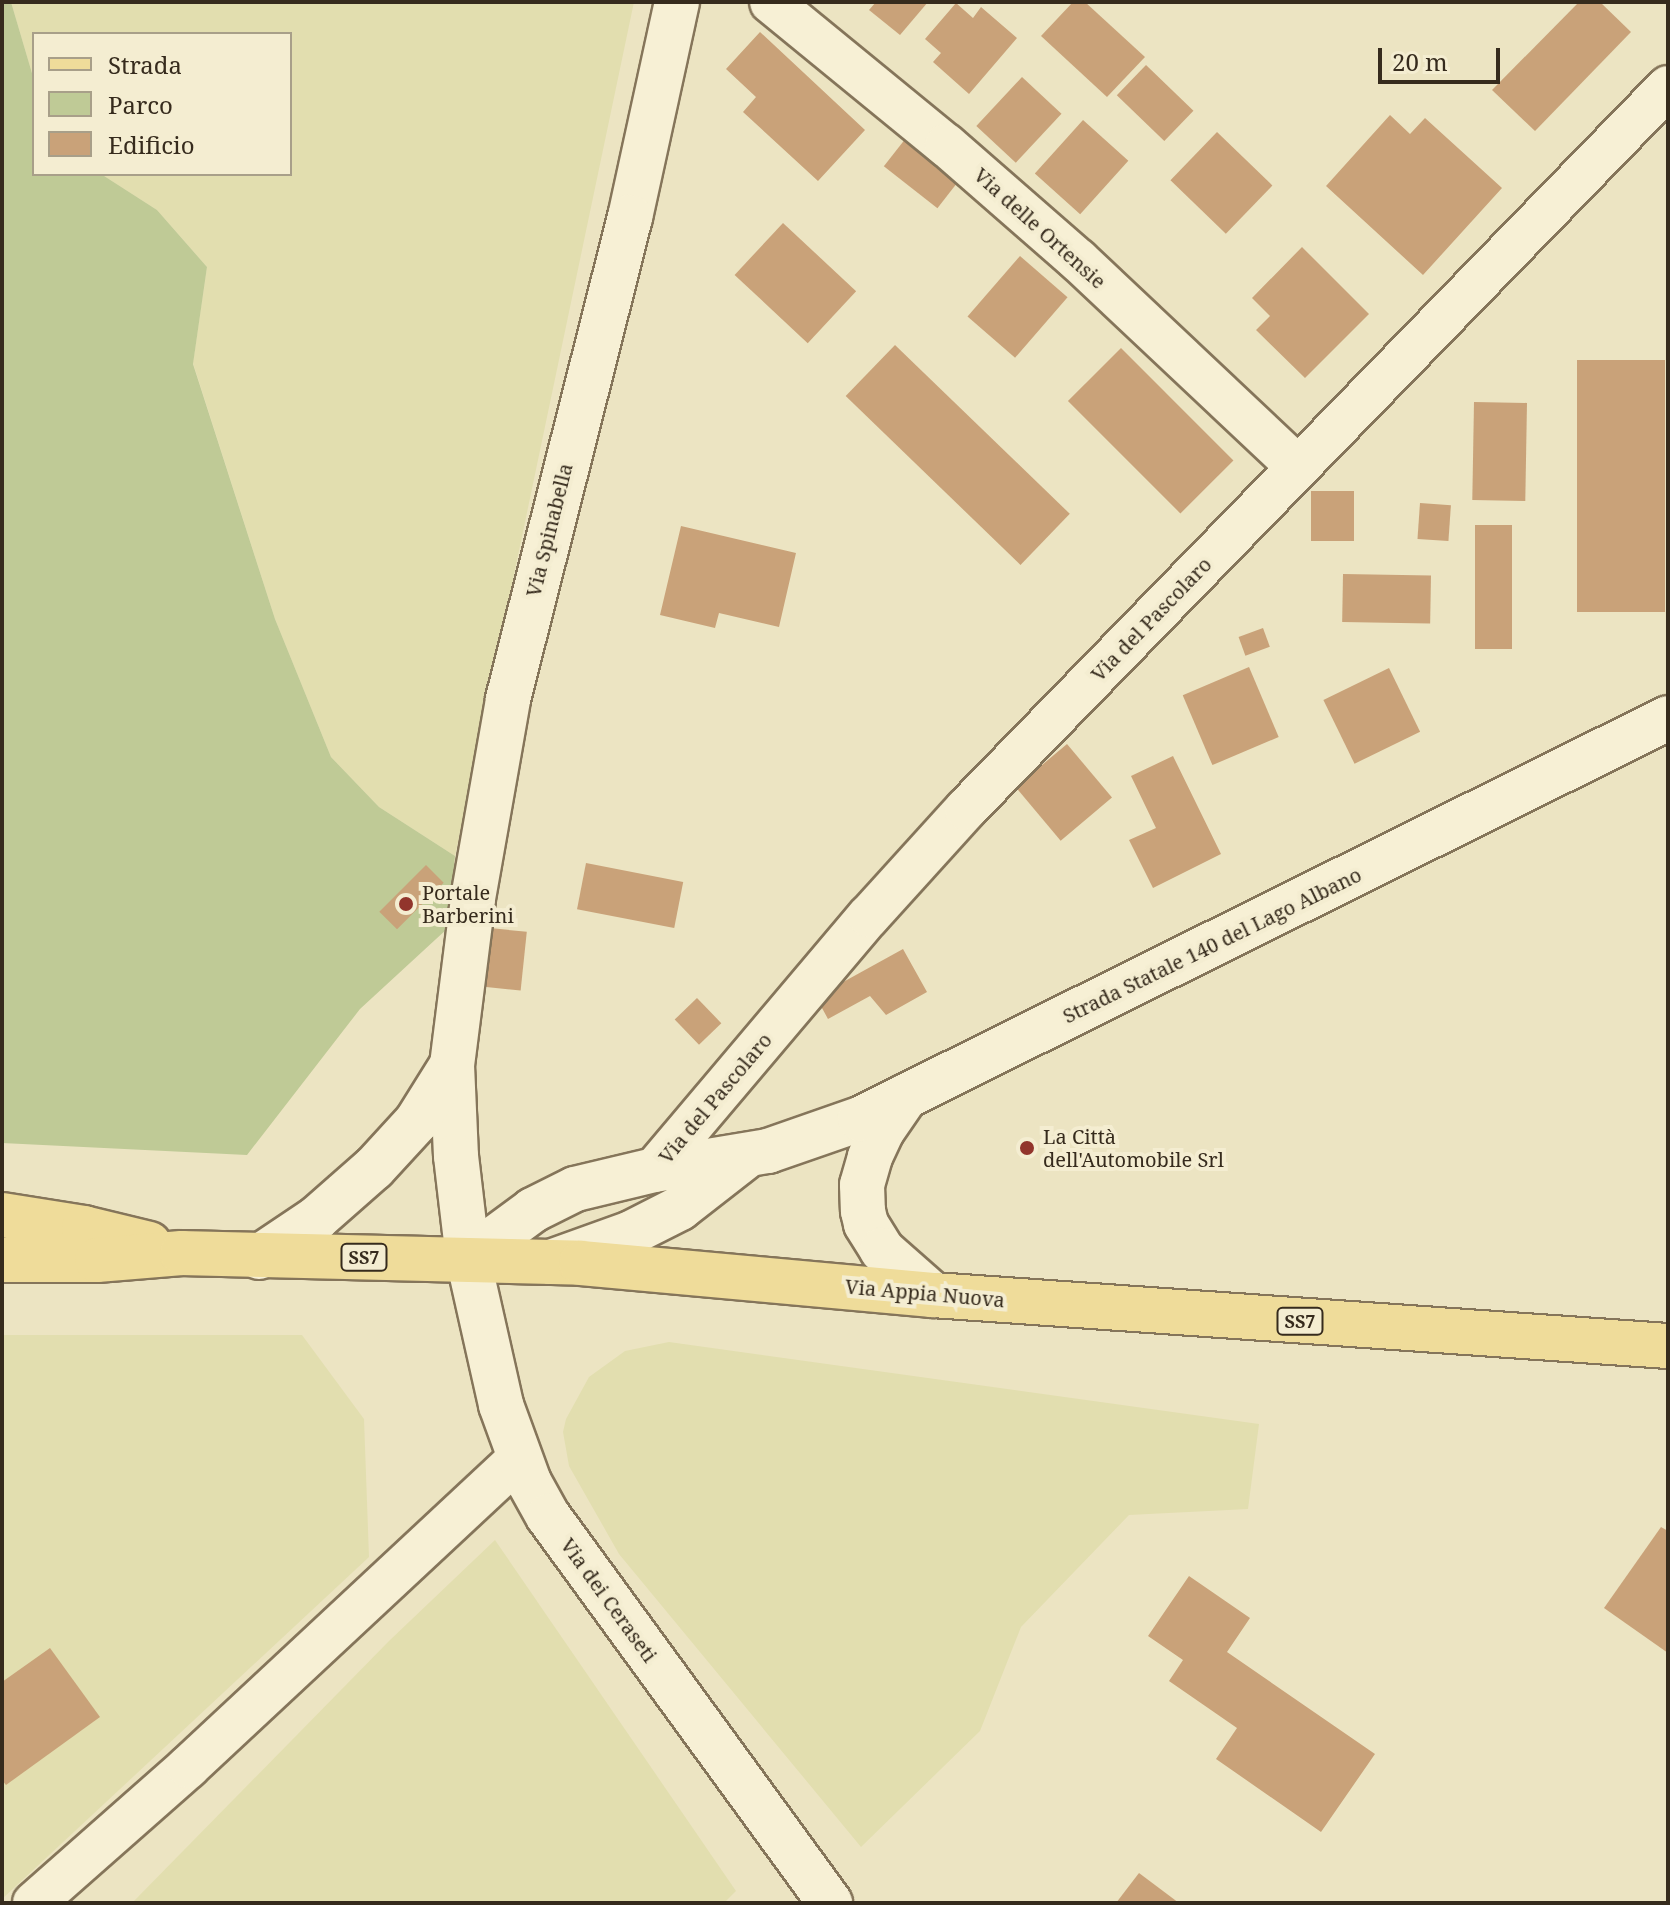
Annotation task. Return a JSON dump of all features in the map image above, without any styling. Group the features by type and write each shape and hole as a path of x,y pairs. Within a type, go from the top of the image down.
{"main road":[{"name":"Via Appia Nuova","path":"2,1215 84,1228 182,1253"},
{"name":"Via Appia Nuova","path":"2,1260 97,1260 182,1253 259,1257 468,1258 635,1266 933,1295 1668,1346"}],"street":[{"name":"Via Spinabella","path":"468,1258 456,1156 452,1065 473,899 508,700 630,217 677,2"},
{"name":"Via delle Ortensie","path":"771,2 946,145 1078,260 1298,467"},
{"name":"Via del Pascolaro","path":"654,1170 942,834 1668,87"},
{"name":"Strada Statale 140 del Lago Albano","path":"749,1155 820,1134 906,1096 1668,718"},
{"name":"Via Spinabella","path":"259,1257 317,1218 374,1168 417,1121 452,1065"},
{"path":"906,1096 882,1131 870,1157 862,1185 863,1211 866,1224 882,1250 933,1295"},
{"path":"468,1258 550,1200 597,1182 749,1155"},
{"path":"551,1262 631,1233 680,1208 749,1155"},
{"name":"Via dei Ceraseti","path":"468,1258 501,1405 518,1459 548,1516 830,1903"},
{"path":"34,1903 188,1767 518,1459"}],"shaded area":[{"path":"11,2 634,2 455,856 379,807 331,757 275,619 193,363 207,267 157,210 104,176 292,176 292,32 32,32 32,73"},
{"path":"2,1335 302,1335 364,1419 369,1557 2,1899"},
{"path":"669,1342 1259,1424 1248,1509 1129,1515 1021,1627 980,1731 861,1847 619,1554 569,1466 563,1432 566,1419 589,1377 625,1351"},
{"path":"495,1540 736,1891 724,1903 132,1903 389,1641"}],"green space":[{"path":"2,2 11,2 32,73 32,176 104,176 157,210 207,267 193,364 275,619 331,757 379,807 455,856 448,928 360,1009 247,1155 2,1143"}],"building":[{"path":"876,2 928,2 900,35 869,10"},
{"path":"1073,2 1085,2 1145,57 1107,97 1041,36"},
{"path":"1579,2 1600,2 1631,32 1535,131 1492,90"},
{"path":"956,3 973,18 981,7 1017,38 969,94 933,62 941,53 925,39"},
{"path":"760,32 865,130 818,181 743,112 756,97 726,69"},
{"path":"1146,65 1193,111 1164,141 1117,95"},
{"path":"1022,77 1061,114 1016,163 976,126"},
{"path":"1390,115 1410,134 1425,118 1502,188 1423,275 1326,186"},
{"path":"1083,120 1128,161 1080,214 1035,174"},
{"path":"1217,132 1272,185 1226,234 1170,180"},
{"path":"906,138 960,180 937,208 884,166"},
{"path":"783,223 856,291 808,343 735,275"},
{"path":"1302,247 1369,314 1305,378 1256,330 1270,316 1252,298"},
{"path":"1020,256 1068,297 1015,358 968,316"},
{"path":"895,345 1070,514 1020,565 846,396"},
{"path":"1121,348 1233,460 1180,513 1068,401"},
{"path":"1577,360 1665,360 1665,612 1577,612"},
{"path":"1474,402 1527,403 1525,501 1472,500"},
{"path":"1311,491 1354,491 1354,541 1311,541"},
{"path":"1420,503 1451,505 1448,541 1417,539"},
{"path":"1475,525 1512,525 1512,649 1475,649"},
{"path":"681,526 796,553 779,627 719,613 715,628 660,615"},
{"path":"1343,574 1431,576 1430,624 1342,622"},
{"path":"1263,628 1270,647 1245,656 1239,637"},
{"path":"1249,667 1279,737 1212,765 1183,695"},
{"path":"1389,668 1420,732 1355,764 1323,700"},
{"path":"1067,744 1112,798 1061,841 1016,787"},
{"path":"1173,756 1221,854 1153,888 1129,840 1156,828 1131,776"},
{"path":"586,863 683,882 674,928 577,909"},
{"name":"Portale Barberini","path":"426,865 444,883 397,929 379,912"},
{"path":"490,928 527,932 521,991 484,987"},
{"path":"903,949 927,992 886,1015 870,996 828,1019 816,997"},
{"path":"697,998 721,1023 699,1045 675,1020"},
{"path":"1661,1527 1668,1531 1668,1653 1604,1608"},
{"path":"1189,1576 1250,1618 1227,1652 1375,1754 1321,1832 1216,1759 1237,1728 1169,1681 1183,1660 1148,1636"},
{"path":"50,1648 100,1717 6,1785 2,1780 2,1682"},
{"path":"1139,1873 1179,1903 1116,1903"}],"place":[{"name":"Portale Barberini","path":"406,904"},
{"name":"La Città dell'Automobile Srl","path":"1027,1148"}]}
